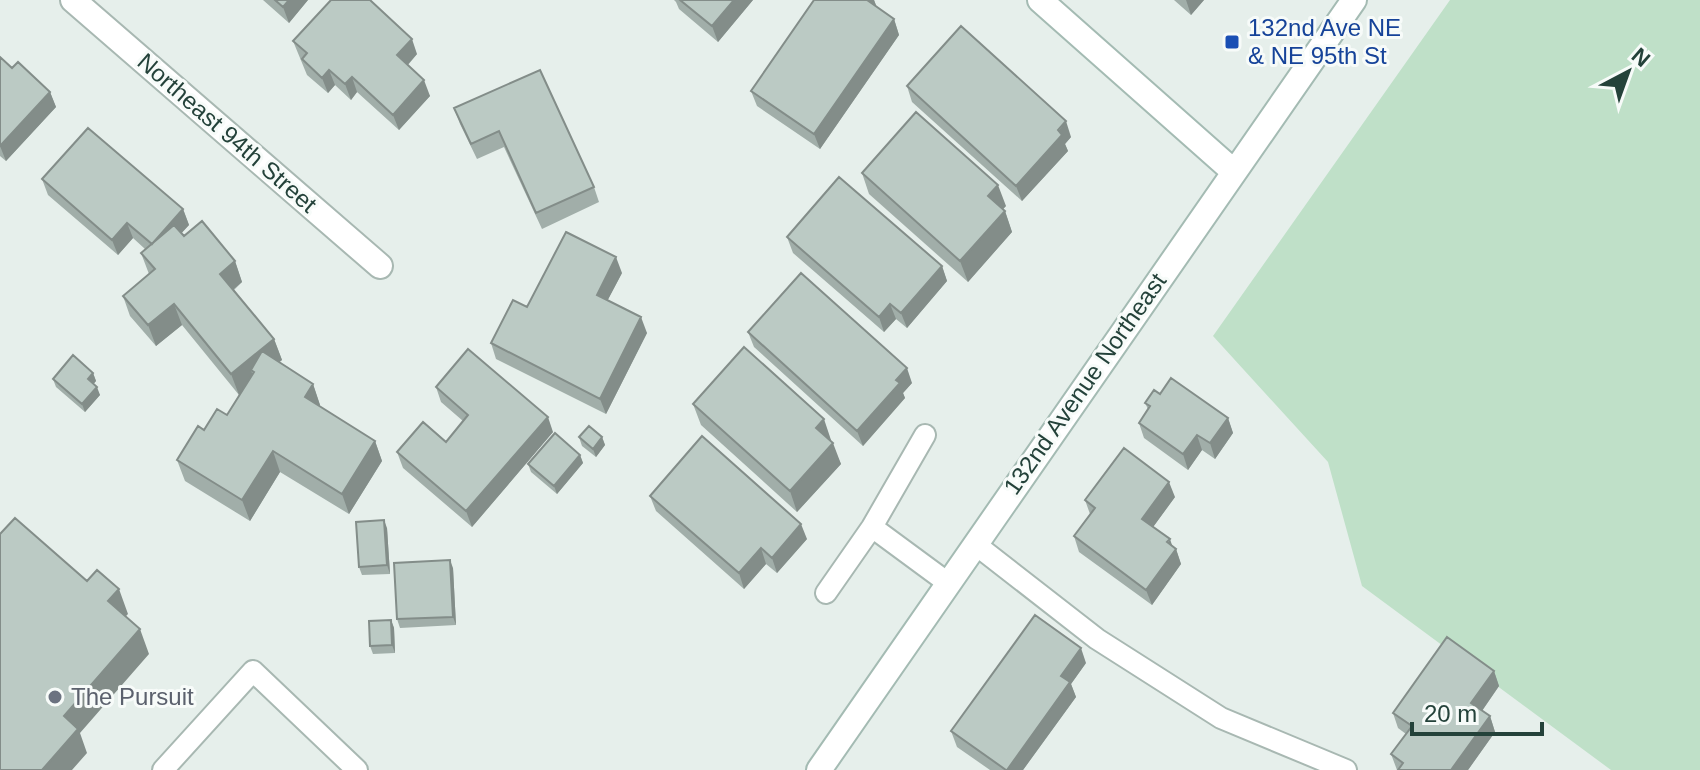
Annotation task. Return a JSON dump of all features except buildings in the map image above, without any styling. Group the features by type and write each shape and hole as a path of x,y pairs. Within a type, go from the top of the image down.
{"street":[{"name":"Northeast 94th Street","path":"73,0 380,266"},
{"path":"1040,0 1233,171"},
{"name":"132nd Avenue Northeast","path":"819,770 1354,0"}],"lane":[{"path":"826,593 872,527 925,435"},
{"path":"872,527 948,583"},
{"path":"975,544 1097,639 1221,718 1346,770"},
{"path":"163,770 253,671 357,770"}],"green space":[{"path":"1450,0 1700,0 1700,770 1611,770 1362,586 1328,462 1213,336"}],"place":[{"name":"132nd Ave NE & NE 95th St","path":"1232,42"},
{"name":"The Pursuit","path":"55,697"}]}
